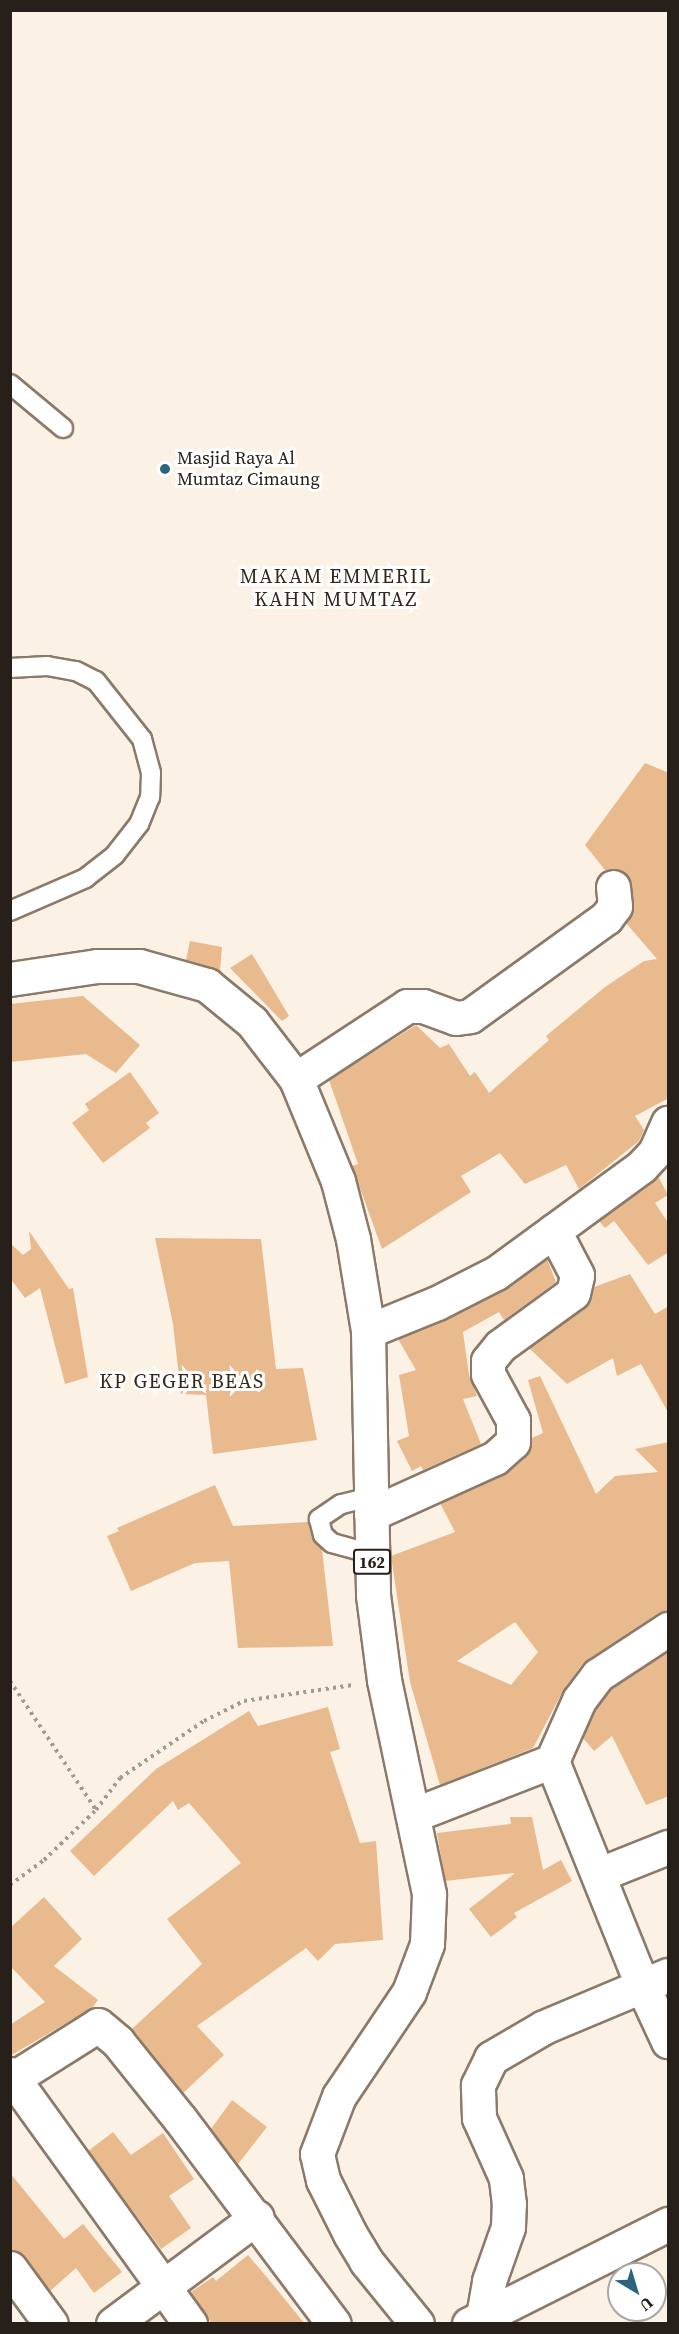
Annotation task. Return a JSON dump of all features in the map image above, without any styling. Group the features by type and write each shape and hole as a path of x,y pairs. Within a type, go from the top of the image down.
{"street":[{"path":"296,1079 407,1006 423,1006 456,1018 470,1016 606,918 615,906 613,887"},
{"name":"162","path":"10,979 98,966 139,966 207,985 252,1022 296,1079 338,1181 353,1239 368,1331 372,1554 384,1680 429,1894 427,1944 409,1992 339,2096 317,2154 327,2188 350,2234 366,2261 417,2324"},
{"path":"368,1331 466,1290 554,1231 641,1167 655,1152 669,1123"},
{"path":"371,1505 495,1458 513,1442 513,1420 488,1374 488,1361 500,1346 573,1293 577,1275 554,1231"},
{"path":"413,1815 552,1761 579,1700 598,1675 669,1629"},
{"path":"552,1761 600,1874 655,1980 669,2041"},
{"path":"600,1874 669,1847"},
{"path":"476,2320 508,2227 509,2204 506,2178 479,2118 478,2085 491,2058 544,2027 655,1980"},
{"path":"190,2324 12,2076 98,2025 118,2042 257,2217 334,2324"},
{"path":"113,2324 257,2217"},
{"path":"476,2320 669,2224"},
{"path":"10,2268 51,2324"}],"lane":[{"path":"10,384 63,428"},
{"path":"10,668 47,666 76,671 96,681 142,739 151,773 150,797 139,824 115,855 86,878 10,911"},
{"path":"371,1505 341,1504 319,1519 323,1535 332,1543 372,1554"}],"path":[{"path":"10,1885 44,1860 96,1810 120,1778 158,1750 244,1701 384,1680"},
{"path":"10,1681 96,1810"}],"building":[{"path":"645,763 669,773 669,1098 635,1116 644,1130 639,1141 579,1189 566,1165 525,1184 500,1153 461,1176 471,1192 382,1249 352,1166 358,1164 329,1080 416,1025 440,1048 449,1044 470,1076 475,1072 489,1093 549,1040 546,1036 605,987 644,961 657,959 626,923 634,904 628,876 620,870 605,870 585,845"},
{"path":"190,941 222,947 220,971 186,960"},
{"path":"252,954 289,1016 282,1021 230,968"},
{"path":"83,996 140,1045 116,1073 86,1054 10,1062 10,1004"},
{"path":"130,1072 159,1113 146,1123 150,1128 103,1163 72,1123 89,1110 85,1104"},
{"path":"658,1176 668,1195 655,1203 669,1224 669,1252 648,1265 614,1221 605,1228 599,1221"},
{"path":"29,1231 69,1289 73,1288 88,1377 65,1384 40,1288 25,1298 10,1278 10,1243 23,1255 31,1249"},
{"path":"155,1238 261,1239 276,1369 303,1368 317,1440 213,1454 206,1395 181,1394 173,1324"},
{"path":"547,1259 556,1282 504,1320 499,1312 463,1332 469,1375 477,1396 463,1399 481,1444 423,1470 421,1466 412,1471 397,1441 409,1436 399,1375 416,1370 398,1339 504,1290"},
{"path":"630,1274 655,1314 669,1306 669,1414 641,1364 617,1376 613,1358 567,1384 529,1348 584,1308 594,1287"},
{"path":"540,1376 596,1494 615,1476 658,1472 635,1449 669,1442 669,1611 658,1613 583,1663 564,1689 533,1748 440,1785 410,1682 391,1556 455,1532 440,1503 503,1475 526,1456 532,1438 543,1433 528,1380","holes":["515,1622 538,1652 511,1685 457,1661"]},
{"path":"215,1485 233,1526 308,1522 312,1538 322,1549 333,1646 238,1648 229,1561 195,1563 131,1591 107,1536 119,1531 117,1528"},
{"path":"669,1651 669,1796 646,1805 612,1736 594,1751 583,1738 595,1710 611,1689"},
{"path":"328,1707 340,1749 330,1752 360,1843 376,1841 383,1940 335,1944 318,1961 306,1948 197,2026 224,2055 183,2093 132,2029 202,1964 167,1919 241,1863 189,1803 178,1810 173,1801 94,1876 70,1851 156,1769 249,1711 258,1726"},
{"path":"510,1817 532,1817 543,1870 561,1860 572,1881 514,1913 517,1917 491,1937 469,1909 515,1873 445,1881 437,1833 511,1824"},
{"path":"44,1897 82,1939 54,1966 98,2000 92,2008 10,2056 10,2025 45,2002 10,1966 10,1928"},
{"path":"232,2100 267,2127 238,2164 211,2129"},
{"path":"113,2132 131,2155 163,2133 194,2179 169,2196 191,2228 161,2249 88,2151"},
{"path":"10,2173 64,2239 83,2224 122,2272 94,2293 76,2268 50,2291 25,2256 10,2250"},
{"path":"248,2255 305,2324 212,2324 191,2292 213,2277 216,2281"}],"place":[{"name":"Masjid Raya Al Mumtaz Cimaung","path":"165,469"}],"district":[{"name":"MAKAM EMMERIL KAHN MUMTAZ","path":"336,588"},
{"name":"KP GEGER BEAS","path":"182,1381"}]}
